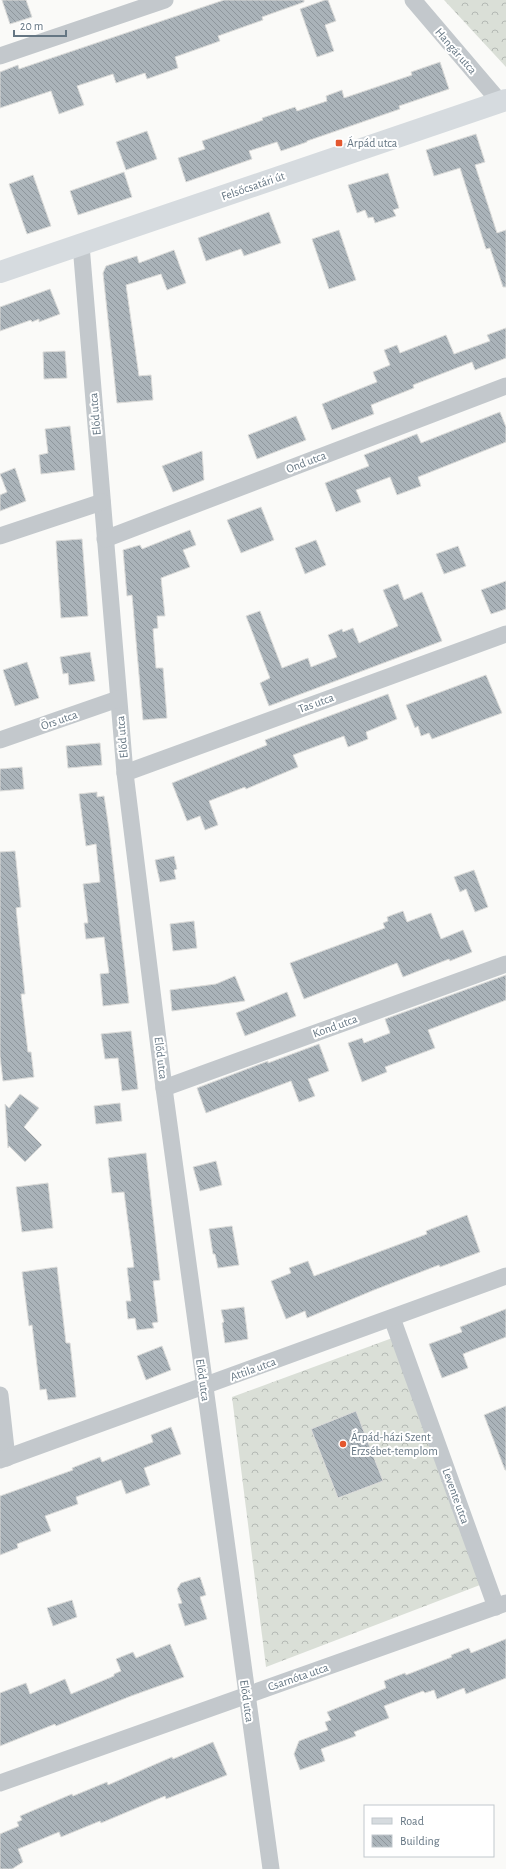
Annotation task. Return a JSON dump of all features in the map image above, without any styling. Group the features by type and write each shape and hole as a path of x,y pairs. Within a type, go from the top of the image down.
{"street":[{"path":"0,56 165,0"},
{"name":"Hangár utca","path":"413,0 503,101"},
{"name":"Felsőcsatári út","path":"0,272 503,101"},
{"name":"Előd utca","path":"80,244 125,773 164,1088 271,1869"},
{"name":"Ond utca","path":"105,539 506,386"},
{"path":"0,536 102,502"},
{"name":"Tas utca","path":"125,773 506,634"},
{"name":"Örs utca","path":"0,740 118,699"},
{"name":"Kond utca","path":"164,1088 506,964"},
{"name":"Attila utca","path":"4,1459 506,1276"},
{"name":"Levente utca","path":"392,1318 501,1605"},
{"path":"0,1395 4,1459"},
{"name":"Csarnóta utca","path":"0,1783 501,1605"}],"green space":[{"path":"444,0 506,0 506,67"},
{"path":"395,1337 480,1585 266,1667 232,1397"}],"building":[{"path":"2,0 26,0 32,17 10,24"},
{"path":"224,0 304,0 304,2 262,17 263,20 218,36 220,41 175,57 178,68 147,79 145,73 116,83 113,74 77,86 84,105 59,114 51,91 0,108 0,72 18,65 19,69"},
{"path":"328,0 336,21 325,25 334,51 317,57 300,9"},
{"path":"440,62 449,89 399,106 400,109 281,151 277,142 249,151 252,159 186,182 178,158 205,149 202,141 263,120 262,118 295,107 297,111 327,101 326,96 342,90 344,98 412,75 411,72"},
{"path":"147,131 157,159 126,170 116,142"},
{"path":"476,134 485,162 475,165 497,233 506,230 506,287 503,287 490,248 486,249 460,168 434,176 426,150"},
{"path":"124,172 132,197 78,215 70,191"},
{"path":"388,173 399,208 393,210 396,216 375,223 373,217 368,218 365,210 357,213 348,185"},
{"path":"33,175 51,226 27,234 9,184"},
{"path":"269,212 281,243 244,256 241,249 206,261 198,238"},
{"path":"339,230 356,280 329,289 312,239"},
{"path":"174,250 186,283 167,290 161,274 126,285 139,376 151,375 153,400 117,403 103,273 106,266 137,256 139,263"},
{"path":"50,289 60,314 39,322 39,319 32,322 31,320 0,331 0,307"},
{"path":"506,328 506,358 475,370 472,362 413,385 414,388 371,405 374,414 332,430 322,404 377,382 373,372 390,365 384,350 397,345 400,353 446,335 454,354 490,341 487,335"},
{"path":"65,351 67,378 44,379 43,352"},
{"path":"500,412 506,427 506,442 418,477 421,486 397,495 390,477 356,490 361,502 336,512 325,483 369,466 364,455 417,434 421,443"},
{"path":"296,416 306,440 257,459 248,435"},
{"path":"70,426 75,470 41,474 39,455 48,453 45,429"},
{"path":"202,451 204,480 173,492 162,466"},
{"path":"15,468 26,501 0,511 0,495 7,492 0,474"},
{"path":"261,507 274,540 241,553 227,520"},
{"path":"190,530 196,545 183,550 190,567 161,578 165,616 157,616 158,628 153,629 156,668 163,668 167,718 143,720 132,595 127,596 123,550 140,545 142,549"},
{"path":"82,539 88,616 61,618 56,541"},
{"path":"316,540 326,565 305,574 295,548"},
{"path":"458,546 466,566 444,574 436,554"},
{"path":"506,581 506,609 491,614 481,590"},
{"path":"398,584 404,600 422,592 442,641 269,706 260,683 270,678 246,616 260,611 282,668 308,658 311,667 337,657 328,635 342,629 343,632 353,628 359,643 398,626 383,590"},
{"path":"90,652 95,681 69,685 68,673 63,674 60,657"},
{"path":"27,662 39,698 15,706 3,670"},
{"path":"486,675 502,713 432,739 429,733 421,736 418,726 415,728 406,705"},
{"path":"388,694 397,719 366,732 368,739 348,747 344,736 293,755 298,767 246,789 245,787 209,801 218,825 205,830 200,816 187,821 172,783 267,745 265,740"},
{"path":"100,743 102,765 68,768 66,746"},
{"path":"22,767 24,789 0,791 0,769"},
{"path":"97,792 97,797 104,796 129,1003 103,1006 100,974 109,973 104,937 86,939 84,923 88,923 83,884 100,882 96,844 86,846 79,794"},
{"path":"15,851 21,907 16,908 25,994 21,994 28,1052 31,1052 34,1077 3,1081 0,1056 0,852"},
{"path":"174,856 177,869 174,870 176,879 160,882 155,860"},
{"path":"474,870 488,907 475,912 466,889 460,892 454,877"},
{"path":"403,911 407,922 431,913 441,939 463,930 472,952 450,961 449,959 403,977 397,963 304,999 290,963 385,928 383,923 388,921 387,917"},
{"path":"194,921 197,948 173,951 170,924"},
{"path":"506,975 506,1000 428,1030 435,1048 385,1067 387,1072 362,1082 348,1043 362,1038 364,1043 390,1033 385,1019"},
{"path":"235,976 245,1001 172,1011 170,990 216,984"},
{"path":"287,992 296,1016 245,1036 236,1013"},
{"path":"131,1031 138,1089 122,1091 118,1058 105,1059 101,1034"},
{"path":"319,1044 329,1071 308,1079 315,1096 299,1102 291,1081 206,1113 197,1088 268,1061 268,1063"},
{"path":"20,1094 39,1108 24,1127 42,1145 25,1162 9,1146 8,1148 5,1104 9,1108"},
{"path":"120,1103 122,1121 96,1124 94,1106"},
{"path":"146,1153 160,1280 153,1281 158,1322 152,1323 154,1328 137,1330 135,1318 128,1319 126,1301 131,1301 127,1268 134,1267 124,1192 112,1193 108,1158"},
{"path":"216,1161 222,1185 200,1191 193,1167"},
{"path":"48,1183 53,1228 22,1232 16,1187"},
{"path":"467,1215 480,1252 440,1267 439,1265 307,1318 305,1311 286,1319 271,1281 291,1273 289,1268 308,1261 314,1276 427,1234 426,1231"},
{"path":"232,1226 239,1265 218,1268 215,1254 213,1254 209,1229"},
{"path":"57,1267 66,1343 70,1343 76,1397 48,1400 46,1389 40,1390 32,1325 29,1326 22,1272"},
{"path":"244,1307 248,1339 225,1343 222,1323 224,1322 221,1310"},
{"path":"506,1309 506,1337 463,1354 468,1368 442,1378 429,1344 462,1332 460,1327"},
{"path":"162,1346 171,1370 146,1380 137,1356"},
{"path":"506,1406 506,1470 505,1470 484,1415"},
{"name":"Árpád-házi Szent Erzsébet-templom","path":"356,1411 383,1481 338,1498 311,1429"},
{"path":"171,1427 181,1454 144,1468 150,1485 126,1494 121,1480 76,1497 78,1504 45,1516 51,1531 17,1544 18,1548 0,1555 0,1496 73,1470 72,1468 100,1457 102,1462 153,1442 151,1435"},
{"path":"200,1577 206,1595 200,1597 207,1619 185,1626 178,1604 182,1603 177,1589 181,1583"},
{"path":"72,1600 77,1617 53,1626 47,1608"},
{"path":"506,1639 506,1678 466,1694 464,1688 437,1699 434,1690 425,1693 423,1691 384,1706 389,1718 354,1732 356,1736 321,1749 325,1761 300,1770 294,1754 299,1741 328,1730 325,1722 331,1720 327,1712 386,1688 384,1681 405,1673 406,1675 452,1657 451,1655 469,1648 471,1653"},
{"path":"170,1644 184,1677 131,1696 56,1726 55,1724 0,1746 0,1693 26,1683 30,1694 65,1679 71,1694 114,1676 114,1674 121,1671 116,1659 133,1652 136,1658"},
{"path":"213,1742 227,1775 166,1799 165,1796 101,1823 100,1821 61,1837 59,1832 18,1849 23,1862 12,1869 0,1869 0,1834 19,1826 17,1822 22,1820 20,1816 72,1794 73,1796 107,1782 108,1785 172,1757 173,1759"}],"place":[{"name":"Árpád utca","path":"339,143"},
{"name":"Árpád-házi Szent Erzsébet-templom","path":"343,1444"}]}
